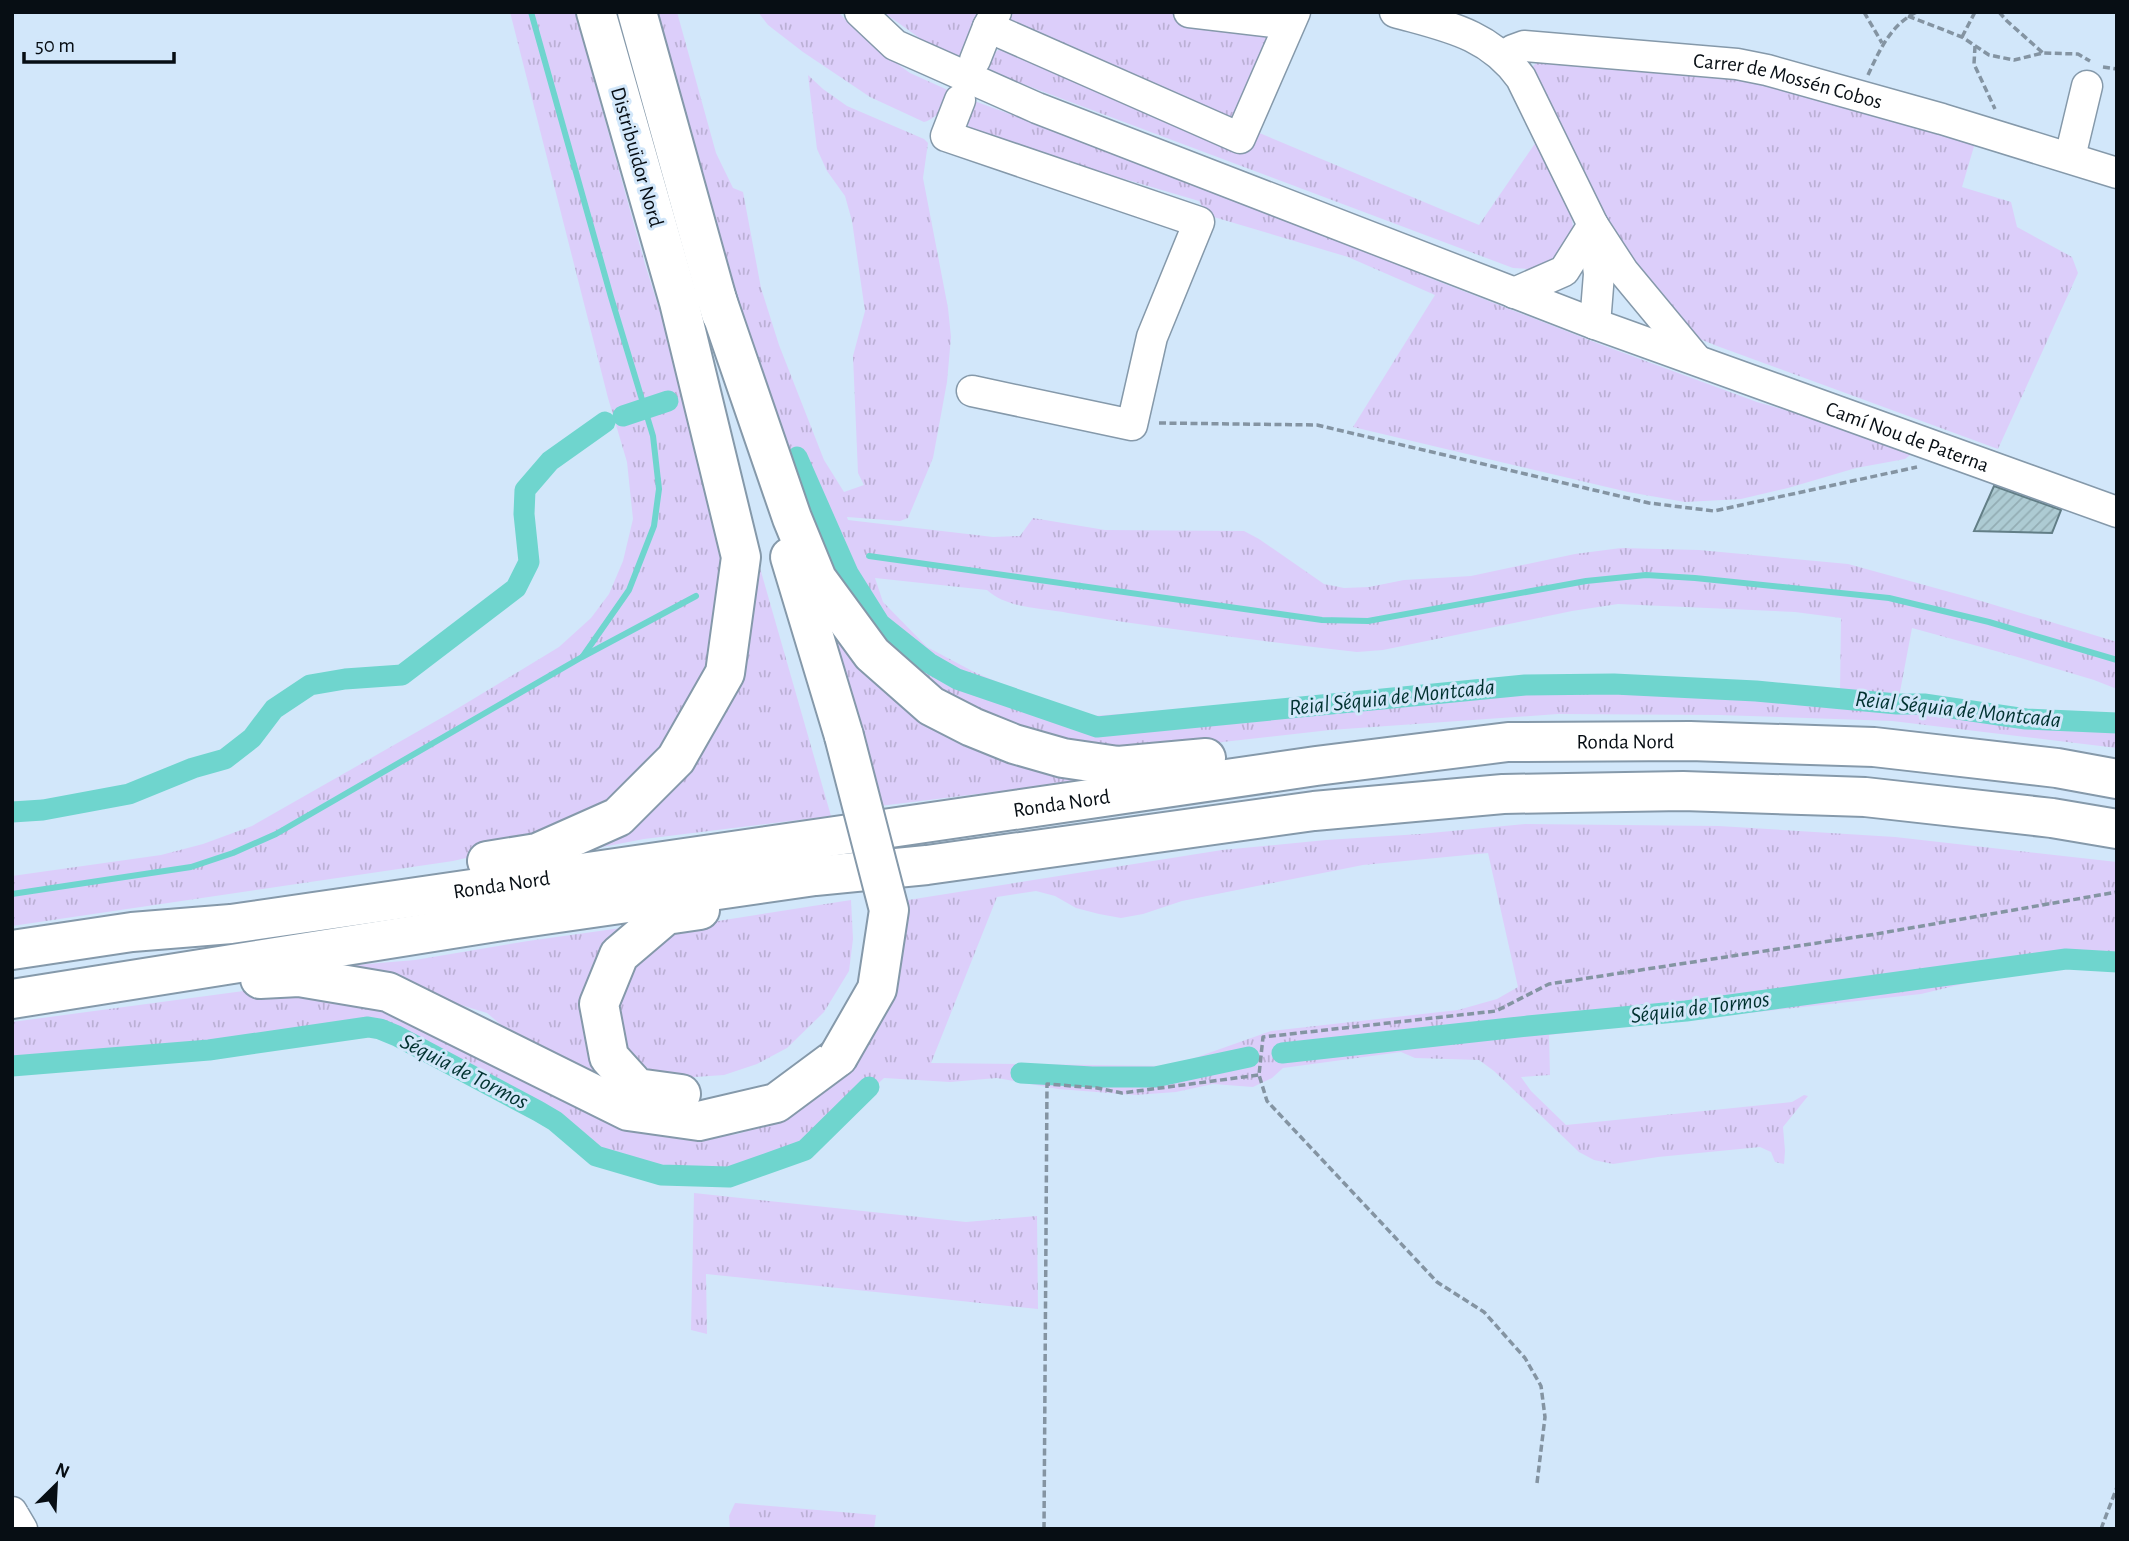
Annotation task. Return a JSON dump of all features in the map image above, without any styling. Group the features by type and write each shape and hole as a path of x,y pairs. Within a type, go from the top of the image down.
{"highway":[{"name":"Distribuïdor Nord","path":"596,12 679,302"},
{"name":"Distribuïdor Nord","path":"637,12 714,290"},
{"path":"52,993 299,977 388,992 628,1111 699,1121 776,1103 827,1050 856,985 868,910 835,741 780,527 714,290"},
{"path":"714,290 792,519 817,579 872,654 931,706 1014,744 1063,758 1118,766 1317,749 1508,742"},
{"path":"679,302 835,741"},
{"path":"132,932 228,906 537,853 618,817 677,759 725,673 741,557 679,302"},
{"name":"Ronda Nord","path":"12,950 132,932 230,924 1303,768 1508,742 1690,741 1874,747 2057,768 2117,779"},
{"name":"Ronda Nord","path":"12,999 509,920 815,876 927,865 1314,811 1503,794 1683,791 1865,797 2052,818 2117,829"},
{"path":"827,1050 768,1078 703,1096 637,1088 608,1057 599,1004 618,955 666,915 817,891 927,865"}],"street":[{"name":"Camí Nou de Paterna","path":"860,12 895,45 1037,108 1595,324 2117,512"},
{"path":"975,60 992,19 1240,138 1292,18 1189,12"},
{"path":"1395,12 1461,31 1504,57 1521,78 1593,225 1623,271 1697,360"},
{"name":"Carrer de Mossén Cobos","path":"1504,57 1524,46 1737,64 2002,136 2117,173"},
{"path":"2070,157 2093,71"},
{"path":"960,100 946,136 1199,222 1152,337 1132,425 972,391"},
{"path":"1514,293 1564,271 1593,225"},
{"path":"1593,225 1599,274 1595,324"},
{"path":"1595,324 1623,271"},
{"path":"12,1512 22,1529"}],"path":[{"path":"1864,12 1882,44"},
{"path":"1858,97 1882,44 1908,16 1917,12"},
{"path":"1962,37 1975,12"},
{"path":"1999,12 2043,53"},
{"path":"1908,16 1962,37 1989,55 2014,60 2043,53 2078,54 2093,71 2117,69"},
{"path":"1975,46 1974,64 2003,127 2002,136"},
{"path":"1132,425 1146,422 1317,425 1649,503 1714,510 1927,465 1939,448"},
{"path":"1537,1483 1545,1417 1541,1386 1525,1358 1484,1312 1437,1282 1267,1101 1259,1075 1263,1037 1496,1012 1549,984 1876,934 2117,892"},
{"path":"1044,1529 1047,1084 1122,1093 1259,1075"},
{"path":"2101,1529 2117,1486"}],"green space":[{"path":"510,12 575,12 645,264 683,385 723,539 725,596 701,695 663,751 612,800 510,848 453,861 12,926 12,876 161,855 203,844 252,826 450,713 559,647 591,618 609,594 623,561 633,519 627,462 608,398"},
{"path":"657,12 677,12 716,153 733,188 743,192 761,288 779,345 824,460 844,492 864,485 858,473 853,356 865,311 852,221 845,196 827,171 817,149 808,75 847,106 928,143 923,178 951,337 947,382 933,458 908,518 900,521 847,517 848,520 993,537 1020,536 1033,518 1105,530 1244,531 1324,584 1344,588 1369,587 1404,580 1471,576 1575,554 1621,548 1699,550 1848,564 2117,642 2117,689 2014,656 1912,628 1899,697 1920,697 2030,713 2117,716 2117,748 1892,721 1719,715 1558,714 1330,730 1142,751 1040,739 950,698 882,642 824,558 751,350","holes":["875,578 987,590 1005,601 1026,607 1357,652 1383,650 1618,604 1795,612 1841,618 1840,692 1713,679 1565,676 1356,696 1092,716 1032,696 976,673 927,647 883,602"]},
{"path":"758,12 838,12 873,46 910,73 950,91 946,101 937,114 924,122 870,97 803,52 768,25"},
{"path":"883,12 982,12 981,63 1005,45 1250,129 1479,225 1536,142 1564,195 1573,224 1573,238 1569,249 1543,270 1513,268 1007,78 980,64 942,52"},
{"path":"1001,12 1160,12 1279,30 1234,122 1016,34"},
{"path":"1541,59 1732,72 1975,143 1962,187 2011,202 2017,227 2072,257 2078,273 1998,449 1683,332 1641,287 1531,72 1532,67"},
{"path":"966,98 1317,226 1430,278 1602,345 1757,402 1914,452 1905,459 1856,468 1741,499 1685,502 1628,492 1353,427 1435,295 1348,257 1207,215 1199,201 992,140 968,126 965,115"},
{"path":"750,533 831,816 644,839 571,853 610,836 747,644 755,582"},
{"path":"809,583 897,696 1138,774 880,806"},
{"path":"1525,824 1719,826 1895,837 2117,862 2117,968 2041,971 1970,982 1921,994 1549,1035 1550,1075 1521,1077 1531,1091 1566,1125 1792,1102 1804,1095 1808,1096 1783,1127 1784,1164 1775,1162 1771,1152 1760,1147 1613,1164 1594,1160 1579,1152 1479,1060 1415,1058 1401,1052 1283,1068 1272,1078 1253,1087 1213,1084 1176,1092 1135,1095 1058,1089 997,1078 950,1082 884,1078 806,1152 730,1179 628,1174 592,1162 551,1129 378,1036 363,1033 171,1060 12,1073 12,1022 251,990 373,1003 646,1131 685,1140 738,1134 779,1120 822,1087 902,901 1222,850","holes":["1488,853 1518,987 1497,999 1458,1010 1271,1031 1172,1066 931,1063 997,897 1036,891 1055,896 1076,908 1121,918 1182,901 1363,865"]},
{"path":"851,900 853,939 849,971 824,1012 787,1048 757,1064 724,1075 695,1077 678,1077 653,1071 637,1063 627,1052 615,988 622,976 673,928"},
{"path":"621,928 611,942 625,1093 506,1029 487,1013 344,966 415,960"},
{"path":"694,1193 966,1222 1037,1216 1038,1309 706,1274 707,1334 691,1330"},
{"path":"735,1503 876,1515 874,1529 730,1529 729,1516"}],"building":[{"path":"1994,486 2061,510 2052,533 1974,531"}],"waterway":[{"path":"531,12 653,436 659,489 654,526 629,590 583,656"},
{"name":"Reial Séquia de Montcada","path":"623,416 668,401"},
{"name":"Reial Séquia de Montcada","path":"12,812 43,810 129,794 193,768 225,759 252,738 274,709 310,685 345,679 402,675 516,588 529,562 524,514 525,490 550,461 605,422"},
{"name":"Reial Séquia de Montcada","path":"797,457 848,573 880,624 929,663 957,679 1097,727 1525,685 1614,684 1756,691 1924,704 2026,719 2117,723"},
{"path":"869,556 1322,620 1368,621 1586,581 1646,575 1695,578 1889,598 1989,622 2117,660"},
{"path":"12,894 191,867 233,853 276,834 582,657 696,596"},
{"name":"Séquia de Tormos","path":"1282,1053 1686,1011 2066,959 2117,962"},
{"name":"Séquia de Tormos","path":"12,1066 209,1050 368,1027 397,1036 538,1111 555,1121 596,1156 661,1175 729,1177 805,1150 869,1087"},
{"name":"Séquia de Tormos","path":"1021,1073 1155,1077 1249,1057"}]}
